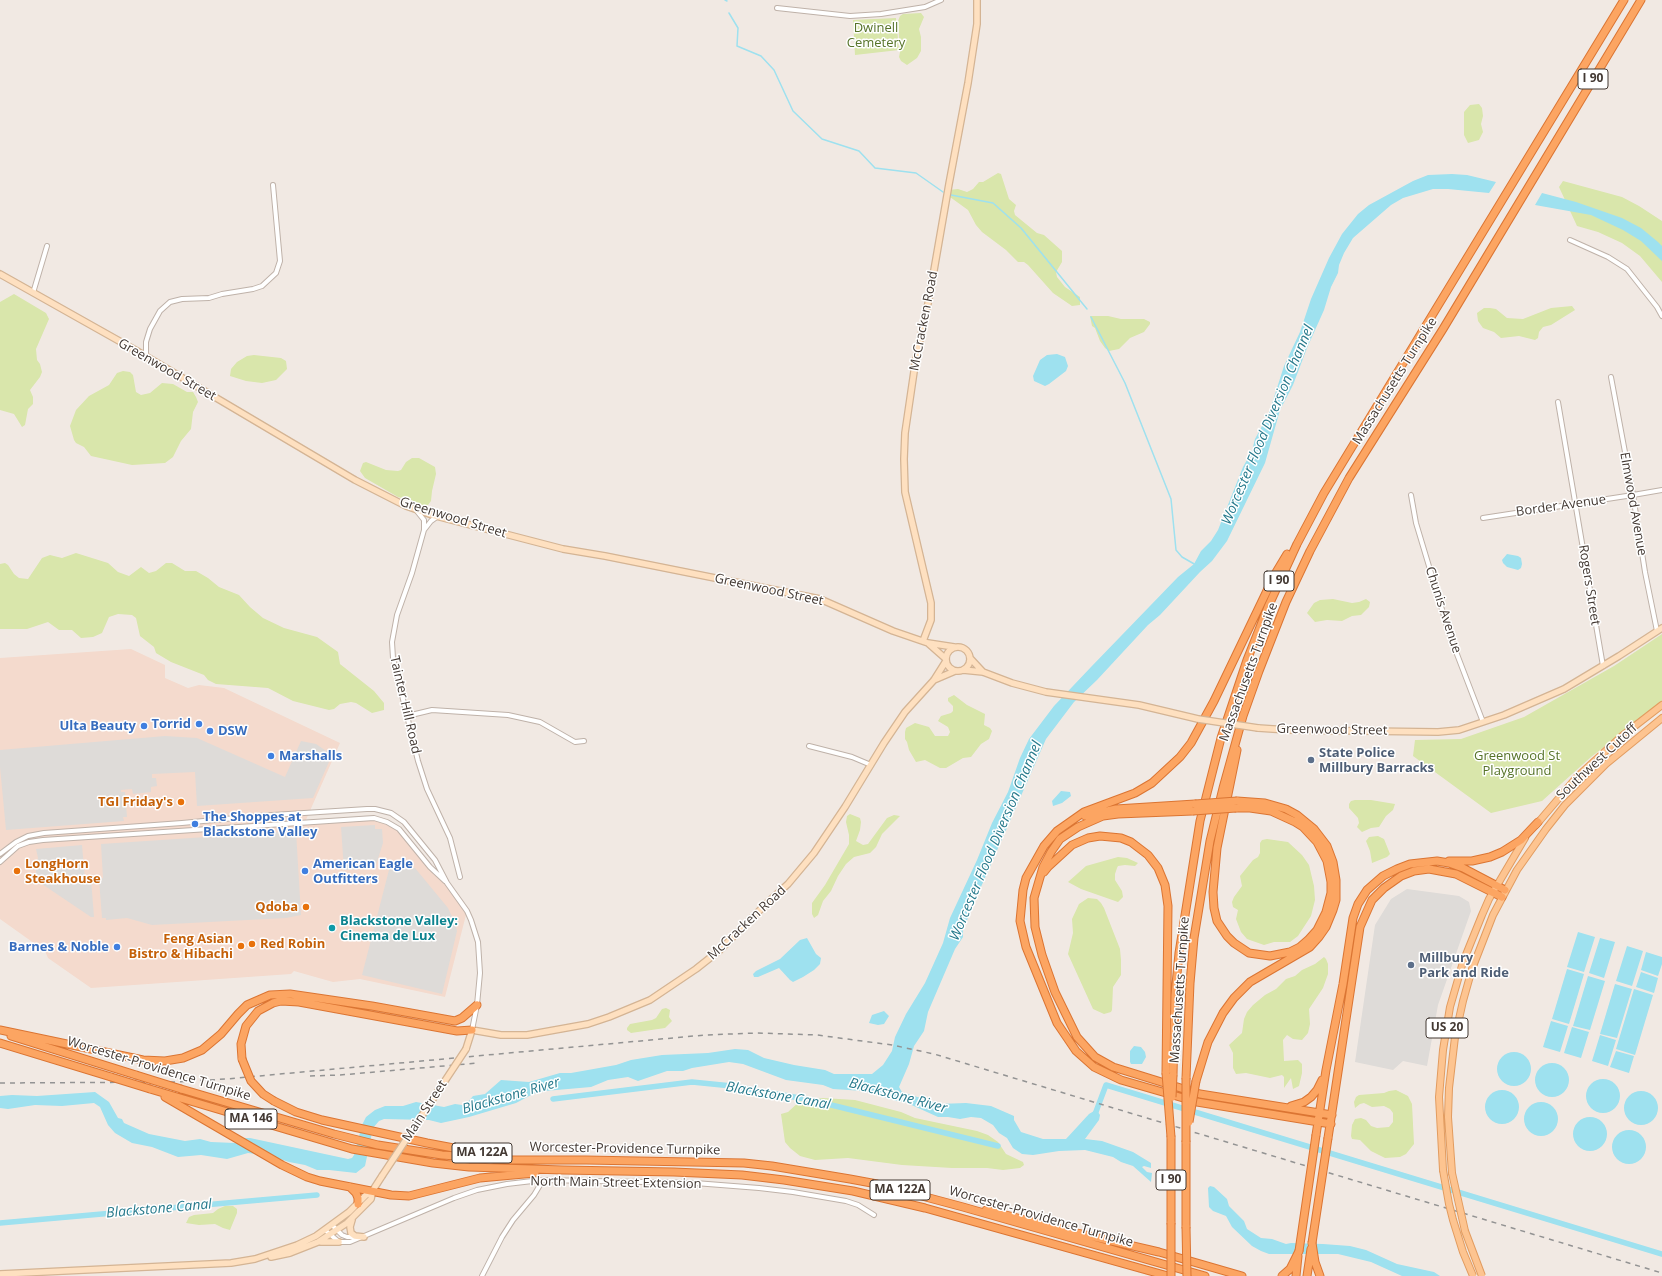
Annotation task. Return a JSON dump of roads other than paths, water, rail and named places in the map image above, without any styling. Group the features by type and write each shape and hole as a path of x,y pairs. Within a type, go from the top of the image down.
{"highway":[{"name":"Massachusetts Turnpike","path":"1170,1276 1171,1137 1169,1074 1179,953 1204,800 1221,738 1247,660 1278,583 1310,518 1339,467 1624,0"},
{"name":"Massachusetts Turnpike","path":"1187,1276 1186,1078 1190,982 1196,923 1210,841 1239,729 1259,671 1283,609 1328,517 1375,436 1443,328 1641,0"},
{"path":"1310,518 1275,574 1231,669 1202,726 1180,757 1152,783 1136,793 1084,812 1057,831 1035,859 1023,890 1020,921 1026,947 1057,1023 1072,1046 1094,1067 1121,1080 1216,1106 1331,1124"},
{"path":"1236,805 1271,810 1288,817 1303,827 1317,842 1330,872 1330,893 1326,912 1317,930 1308,940 1290,952 1270,956 1250,953 1242,949 1234,944 1221,929 1217,921 1214,908 1213,892 1217,848 1236,755 1239,729"},
{"path":"1073,820 1116,809 1264,803 1281,807 1297,815 1314,829 1327,846 1333,862 1336,880 1336,900 1326,927 1310,947 1250,982 1228,1006 1208,1042 1196,1081 1186,1142"},
{"path":"1194,807 1103,816 1078,827 1060,839 1043,867 1034,898 1035,927 1052,985 1077,1037 1096,1057 1121,1070 1200,1094 1332,1115"},
{"path":"1296,1276 1296,1261 1299,1251 1326,1070 1343,984 1353,918 1358,904 1371,886 1383,876 1410,864 1437,861 1472,861 1490,858 1520,840 1538,822"},
{"path":"1036,889 1048,867 1072,845 1088,838 1100,836 1121,838 1131,842 1148,855 1158,868 1165,885 1168,906 1169,1074"},
{"path":"1437,861 1463,868 1506,890"},
{"path":"1307,1276 1312,1262 1312,1243 1360,927 1372,900 1384,888 1401,876 1414,871 1429,870 1456,874 1502,897"},
{"path":"0,1030 143,1060 165,1061 183,1058 202,1050 221,1034 247,1005 270,995 290,994 372,1006 455,1021 472,1030"},
{"name":"MA 122A","path":"472,1030 457,1032 294,1001 280,1001 258,1011 246,1026 241,1044 242,1059 250,1081 263,1094 274,1101 308,1116 427,1144 484,1153 586,1160"},
{"path":"455,1021 462,1018 477,1005"},
{"name":"Worcester-Providence Turnpike","path":"0,1034 318,1130 378,1145 420,1152 478,1158 716,1162 772,1166 877,1184 1205,1276"},
{"name":"Worcester-Providence Turnpike","path":"0,1043 352,1149 376,1154 469,1167 652,1171 742,1175 784,1180 853,1191 925,1208 1170,1276"},
{"path":"1286,1107 1304,1102 1311,1097 1317,1090 1326,1070"},
{"path":"150,1089 295,1172 320,1181 373,1190"},
{"name":"MA 122A","path":"373,1190 392,1195 409,1196 480,1178 563,1170"},
{"path":"348,1186 356,1192 358,1204"},
{"path":"963,1207 990,1211 1158,1252 1242,1276"},
{"path":"1282,1276 1296,1261"},
{"path":"1312,1262 1320,1276"}],"main road":[{"name":"Southwest Cutoff","path":"1473,1276 1463,1252 1453,1220 1443,1170 1439,1097 1443,1050 1450,1007 1471,939 1492,893 1518,849 1558,797 1595,760 1633,727 1662,705"},
{"name":"Southwest Cutoff","path":"1482,1276 1465,1231 1452,1173 1448,1117 1449,1088 1455,1037 1472,969 1486,930 1502,897 1535,843 1570,800 1606,764 1662,718"}],"street":[{"path":"777,8 838,16 856,16 881,14 925,7 940,0"},
{"name":"McCracken Road","path":"925,642 931,620 931,603 905,492 904,459 906,433 916,358 968,83 977,24 977,0"},
{"path":"146,357 146,342 150,329 160,311 170,302 182,299 209,298 222,294 253,290 266,283 276,273 280,261 273,185"},
{"path":"1570,240 1608,257 1627,269 1657,307 1662,316"},
{"path":"33,293 47,246"},
{"name":"Greenwood Street","path":"0,274 146,357 366,486 416,509 563,549 820,599 925,642 954,647"},
{"name":"Elmwood Avenue","path":"1610,377 1633,495 1645,572 1660,629"},
{"name":"Rogers Street","path":"1558,402 1603,666"},
{"name":"Border Avenue","path":"1483,518 1662,490"},
{"name":"Chunis Avenue","path":"1411,495 1416,523 1450,636 1483,722"},
{"path":"416,509 424,520 424,530"},
{"name":"Tainter Hill Road","path":"438,516 431,521 424,530 412,573 397,615 392,642 395,670 421,772 431,798 450,838 460,877"},
{"name":"Greenwood Street","path":"963,670 983,672 1014,684 1062,695 1083,696 1139,705 1198,719 1258,728 1288,730 1438,732 1459,730 1483,722 1564,689 1660,629"},
{"name":"Greenwood Street","path":"925,642 946,660"},
{"path":"954,647 965,649 970,658 968,665 963,670 955,671 949,668 946,660 948,652 954,647"},
{"name":"Greenwood Street","path":"970,658 983,672"},
{"name":"McCracken Road","path":"472,1030 512,1036 533,1034 588,1024 634,1007 662,992 696,969 720,950 802,869 831,830 905,712 934,680 946,660"},
{"name":"McCracken Road","path":"934,680 955,671"},
{"path":"407,716 432,710 508,715 540,722 575,742 584,741"},
{"path":"809,746 852,757 871,765"},
{"path":"0,854 16,842 28,836 44,833 257,816 375,809 391,814 404,822 435,860 447,883 467,911 478,942 480,973 477,1005 472,1030"},
{"path":"0,862 18,846 35,841 374,818 387,822 399,829 430,867 447,883"},
{"name":"Main Street","path":"261,1258 297,1245 332,1226 373,1190 466,1049 472,1030"},
{"path":"482,1276 502,1237 513,1220 534,1195 540,1185 541,1180"},
{"name":"North Main Street Extension","path":"339,1242 350,1242 364,1237 442,1203 477,1190 507,1184 541,1180 695,1183 796,1192 846,1201 858,1205 874,1215"},
{"name":"Main Street","path":"0,1274 231,1263 282,1255 318,1242 336,1231 371,1199 373,1190"},
{"path":"353,1217 350,1227 352,1233 355,1236 364,1237"},
{"path":"332,1226 336,1231"},
{"path":"325,1230 339,1242"},
{"name":"North Main Street Extension","path":"336,1231 347,1237 364,1237"},
{"path":"318,1242 339,1242"}],"water":[{"path":"1428,175 1467,175 1496,182 1489,193 1433,189 1403,198 1391,205 1353,238 1344,253 1324,310 1293,385 1280,410 1265,463 1227,541 1212,561 1074,702 1046,739 977,896 963,930 963,937 955,949 928,1012 924,1031 914,1046 909,1064 899,1087 902,1092 939,1104 966,1103 991,1106 1014,1116 1014,1120 1021,1132 1043,1139 1066,1139 1089,1114 1094,1111 1098,1112 1100,1115 1099,1120 1085,1139 1102,1141 1133,1152 1151,1163 1151,1168 1144,1166 1142,1167 1147,1172 1152,1173 1151,1182 1133,1166 1121,1162 1113,1157 1085,1150 1059,1151 1033,1155 1022,1154 1013,1148 1007,1138 999,1133 993,1125 981,1118 971,1117 960,1119 938,1117 905,1102 864,1091 833,1089 823,1085 786,1080 743,1064 729,1062 692,1068 683,1071 667,1071 638,1081 628,1077 608,1080 591,1087 545,1091 533,1094 516,1103 469,1117 441,1123 429,1120 384,1119 379,1121 373,1128 365,1166 356,1173 317,1170 305,1165 271,1156 248,1153 227,1159 201,1155 178,1157 152,1147 132,1143 115,1133 108,1125 100,1107 94,1103 62,1106 35,1105 8,1109 0,1108 0,1096 37,1096 95,1092 109,1102 118,1118 122,1119 124,1123 149,1134 185,1141 200,1139 211,1142 235,1143 245,1138 250,1138 348,1159 352,1158 354,1155 362,1125 366,1117 375,1110 385,1106 403,1106 416,1102 444,1107 455,1104 462,1105 467,1103 473,1096 485,1094 501,1080 529,1082 560,1073 571,1073 662,1055 708,1053 735,1049 748,1050 764,1058 825,1070 834,1074 872,1074 883,1065 892,1051 895,1037 906,1014 925,983 943,943 950,918 977,860 992,823 1008,792 1020,758 1029,739 1054,706 1178,577 1194,564 1201,551 1211,541 1218,530 1243,467 1252,451 1255,439 1269,413 1284,366 1300,332 1311,299 1329,258 1342,234 1358,214 1369,205 1413,181"},
{"path":"1542,193 1576,202 1622,218 1641,228 1662,246 1662,261 1641,241 1623,230 1591,215 1535,205"},
{"path":"1057,354 1065,357 1068,366 1066,371 1045,386 1034,381 1033,376 1040,360 1047,355"},
{"path":"1507,554 1521,558 1521,568 1518,570 1507,567 1503,563 1502,560"},
{"path":"1061,791 1070,792 1071,796 1062,803 1053,806 1052,801"},
{"path":"1578,932 1595,937 1584,972 1567,967"},
{"path":"807,938 816,954 821,958 820,964 814,970 793,982 779,968 758,977 754,977 753,974 756,971 780,959 800,940"},
{"path":"1600,938 1615,942 1604,978 1589,973"},
{"path":"1627,946 1643,951 1632,986 1616,981"},
{"path":"1646,952 1662,957 1662,964 1658,976 1641,970"},
{"path":"1567,969 1584,974 1569,1024 1552,1019"},
{"path":"1641,972 1658,978 1654,993 1636,987"},
{"path":"1588,976 1605,981 1590,1030 1573,1026"},
{"path":"1615,984 1632,989 1617,1038 1600,1034"},
{"path":"1634,989 1653,995 1635,1055 1616,1049"},
{"path":"884,1011 889,1016 884,1024 878,1025 869,1023 872,1015"},
{"path":"1551,1021 1568,1026 1560,1052 1543,1047"},
{"path":"1572,1027 1589,1032 1581,1058 1564,1053"},
{"path":"1600,1035 1616,1040 1608,1066 1592,1061"},
{"path":"1134,1046 1141,1047 1145,1052 1146,1057 1142,1064 1131,1064 1130,1062 1130,1051"},
{"path":"1616,1051 1634,1056 1629,1073 1610,1067"},
{"path":"1514,1052 1526,1057 1531,1069 1526,1081 1514,1086 1502,1081 1497,1069 1502,1057"},
{"path":"1552,1063 1564,1068 1569,1080 1564,1092 1552,1097 1540,1092 1535,1080 1540,1068"},
{"path":"1603,1079 1615,1084 1620,1096 1615,1108 1603,1113 1591,1108 1586,1096 1591,1084"},
{"path":"1502,1090 1514,1095 1519,1107 1514,1119 1502,1124 1490,1119 1485,1107 1490,1095"},
{"path":"1641,1091 1653,1096 1658,1108 1653,1120 1641,1125 1629,1120 1624,1108 1629,1096"},
{"path":"1541,1102 1553,1107 1558,1119 1553,1131 1541,1136 1529,1131 1524,1119 1529,1107"},
{"path":"1590,1117 1602,1122 1607,1134 1602,1146 1590,1151 1578,1146 1573,1134 1578,1122"},
{"path":"1629,1130 1641,1135 1646,1147 1641,1159 1629,1164 1617,1159 1612,1147 1617,1135"},
{"path":"1210,1186 1214,1187 1227,1199 1229,1206 1244,1221 1247,1229 1261,1238 1272,1239 1286,1244 1350,1246 1366,1250 1397,1264 1434,1272 1440,1276 1402,1276 1371,1262 1338,1254 1269,1254 1261,1251 1252,1246 1232,1227 1226,1216 1213,1211 1209,1207 1208,1188"}],"waterway":[{"path":"729,13 738,28 737,46 761,56 774,70 793,111 822,139 859,151 875,168 916,173 943,192"},
{"path":"951,195 993,203 1021,228 1087,309"},
{"path":"1091,317 1125,383 1171,499 1176,550 1182,557 1196,565"},
{"name":"Blackstone Canal","path":"553,1099 692,1082 732,1086 811,1100 998,1146"},
{"path":"1094,1117 1106,1085 1662,1254"},
{"name":"Blackstone Canal","path":"0,1223 317,1195"}],"railway":[{"path":"0,1083 177,1082 226,1079 705,1035 757,1033 817,1035 892,1045 934,1054 1662,1273"},
{"path":"310,1076 340,1075 478,1063"}],"place":[{"name":"Torrid","path":"199,724"},
{"name":"Ulta Beauty","path":"144,726"},
{"name":"DSW","path":"210,731"},
{"name":"Marshalls","path":"271,756"},
{"name":"State Police Millbury Barracks","path":"1311,760"},
{"name":"TGI Friday's","path":"181,802"},
{"name":"The Shoppes at Blackstone Valley","path":"195,824"},
{"name":"LongHorn Steakhouse","path":"17,871"},
{"name":"American Eagle Outfitters","path":"305,871"},
{"name":"Qdoba","path":"306,907"},
{"name":"Blackstone Valley: Cinema de Lux","path":"332,928"},
{"name":"Red Robin","path":"252,944"},
{"name":"Feng Asian Bistro & Hibachi","path":"241,946"},
{"name":"Barnes & Noble","path":"117,947"},
{"name":"Millbury Park and Ride","path":"1411,965"}],"park label":[{"name":"Dwinell Cemetery","path":"876,36"},
{"name":"Greenwood St Playground","path":"1517,764"}],"water label":[{"name":"Worcester Flood Diversion Channel","path":"1268,425"},
{"name":"Worcester Flood Diversion Channel","path":"996,841"},
{"name":"Blackstone River","path":"511,1096"},
{"name":"Blackstone River","path":"898,1096"}]}
